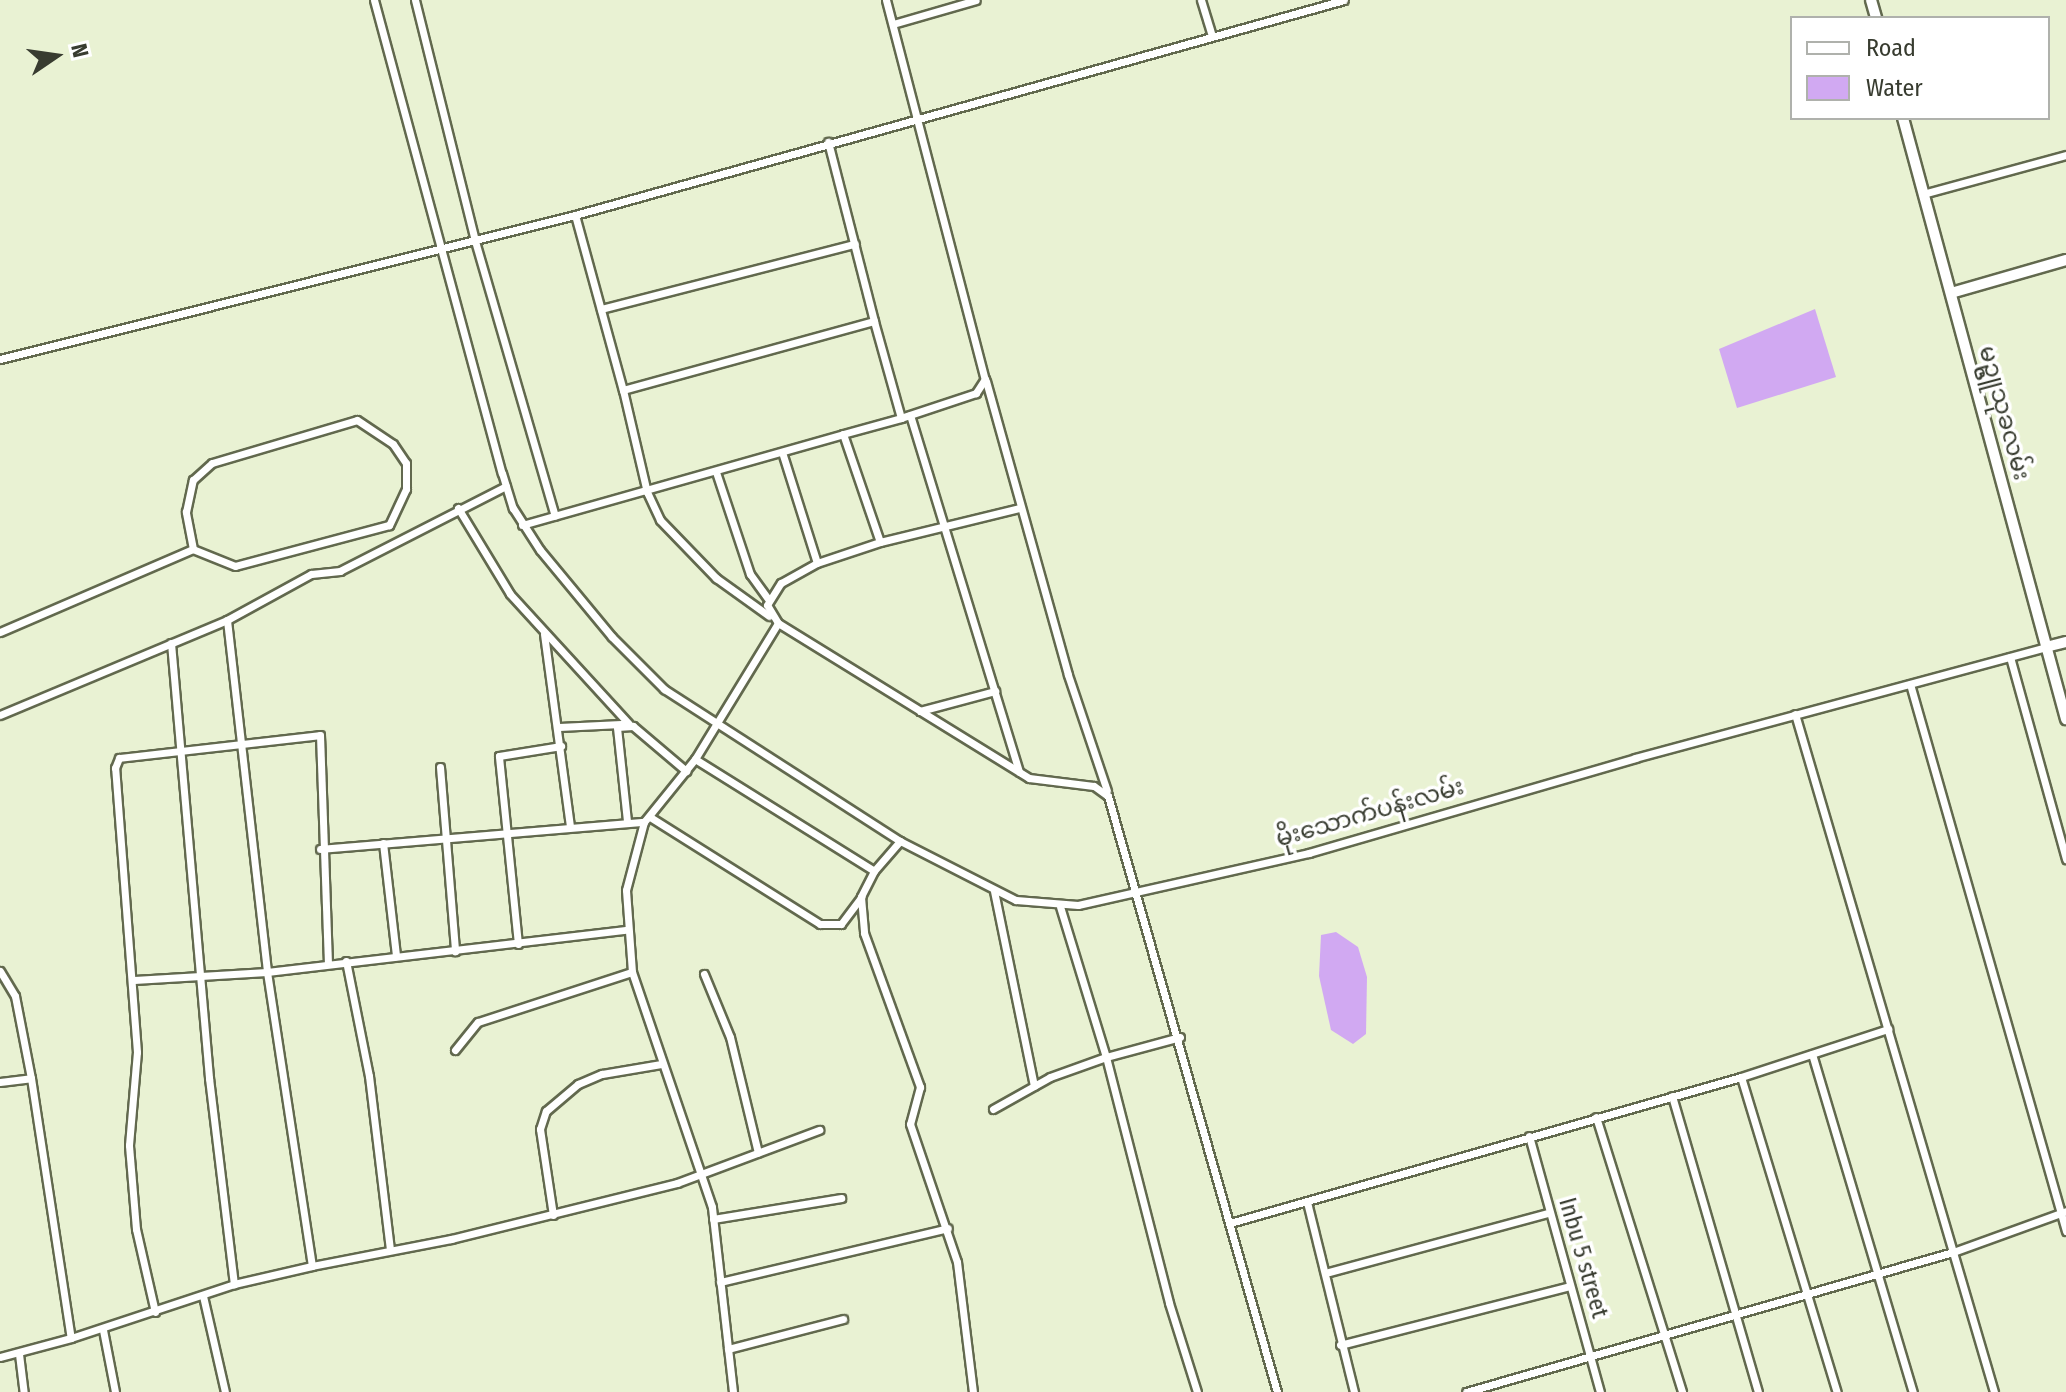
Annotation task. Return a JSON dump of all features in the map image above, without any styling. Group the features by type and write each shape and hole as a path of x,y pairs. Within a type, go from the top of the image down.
{"street":[{"name":"မိုးသောက်ပန်းလမ်း","path":"374,0 506,486 522,525 638,665 716,724 900,841 994,891 1060,907 1139,894 1309,853 1795,714 2066,642"},
{"path":"415,0 475,241 555,516"},
{"path":"886,0 1020,508 1139,894 1277,1392"},
{"path":"893,24 976,0"},
{"path":"1201,0 1212,36"},
{"path":"0,359 575,215 917,116 1344,0"},
{"name":"မဥ္ဇူသုခလမ်း","path":"1904,120 2066,719"},
{"path":"828,142 901,418"},
{"path":"1923,194 2066,155"},
{"path":"575,215 623,390 647,492 660,520 686,551 778,623 1019,772 1045,782 1094,786 1108,796"},
{"path":"601,309 855,244"},
{"path":"1951,293 2066,260"},
{"path":"623,390 874,321"},
{"path":"522,525 901,418 976,393 985,379"},
{"path":"910,415 1019,772"},
{"path":"0,632 193,549 235,566 389,525 406,489 406,463 393,444 357,420 212,463 193,480 186,512 193,549"},
{"path":"843,434 880,542"},
{"path":"782,452 817,563"},
{"path":"716,472 750,574 768,599"},
{"path":"0,715 227,620 311,574 340,571 506,486"},
{"path":"458,508 510,594 544,634 626,724 686,771"},
{"path":"778,623 767,609 768,599 781,583 817,563 880,542 1020,508"},
{"path":"227,620 244,744 267,972 312,1266"},
{"path":"733,1392 713,1219 704,1174 661,1064 632,972 626,930 626,890 647,820 695,759 778,623"},
{"path":"544,634 570,826"},
{"path":"171,643 177,750 204,978 209,1078 234,1284"},
{"path":"2010,657 2066,859"},
{"path":"1910,684 2066,1231"},
{"path":"920,711 995,691"},
{"path":"1795,714 1994,1392"},
{"path":"559,727 626,724"},
{"path":"626,724 617,729 627,821"},
{"path":"155,1312 136,1229 129,1145 136,1091 134,980 116,762 177,750 322,737 320,849 328,964"},
{"path":"518,944 499,756 561,746"},
{"path":"695,759 874,871"},
{"path":"440,767 455,951"},
{"path":"320,849 647,820 827,927 841,924 861,897 874,871 900,841"},
{"path":"383,843 396,956"},
{"path":"994,891 1034,1086"},
{"path":"861,897 864,933 920,1087 910,1124 948,1228 973,1392"},
{"path":"1060,907 1106,1057 1169,1303 1197,1392"},
{"path":"134,980 267,972 626,930"},
{"path":"346,961 369,1076 390,1250"},
{"path":"0,971 15,996 31,1078 71,1338"},
{"path":"455,1050 478,1022 632,972"},
{"path":"704,974 730,1037 758,1153"},
{"path":"1230,1223 1741,1077 1888,1029"},
{"path":"993,1109 1034,1086 1106,1057 1180,1037"},
{"path":"1812,1054 1913,1392"},
{"path":"553,1215 540,1129 546,1111 578,1084 602,1074 661,1064"},
{"path":"1741,1077 1837,1392"},
{"path":"0,1082 31,1078"},
{"path":"1672,1096 1733,1315 1758,1392"},
{"path":"1596,1117 1682,1392"},
{"path":"0,1357 103,1330 234,1284 553,1215 704,1174 819,1130"},
{"name":"Inbu 5 street","path":"1529,1136 1600,1392"},
{"path":"713,1219 841,1198"},
{"path":"1307,1202 1329,1272 1340,1345 1354,1392"},
{"path":"1466,1392 1591,1359 1953,1252 2063,1212"},
{"path":"1329,1272 1548,1213"},
{"path":"720,1282 948,1228"},
{"path":"1340,1345 1570,1286"},
{"path":"203,1296 225,1392"},
{"path":"728,1349 843,1319"},
{"path":"103,1330 115,1392"},
{"path":"19,1354 24,1392"}],"water":[{"path":"1815,309 1836,377 1737,408 1719,349"},
{"path":"1336,932 1358,947 1367,977 1366,1034 1353,1044 1331,1030 1319,976 1321,935"}]}
